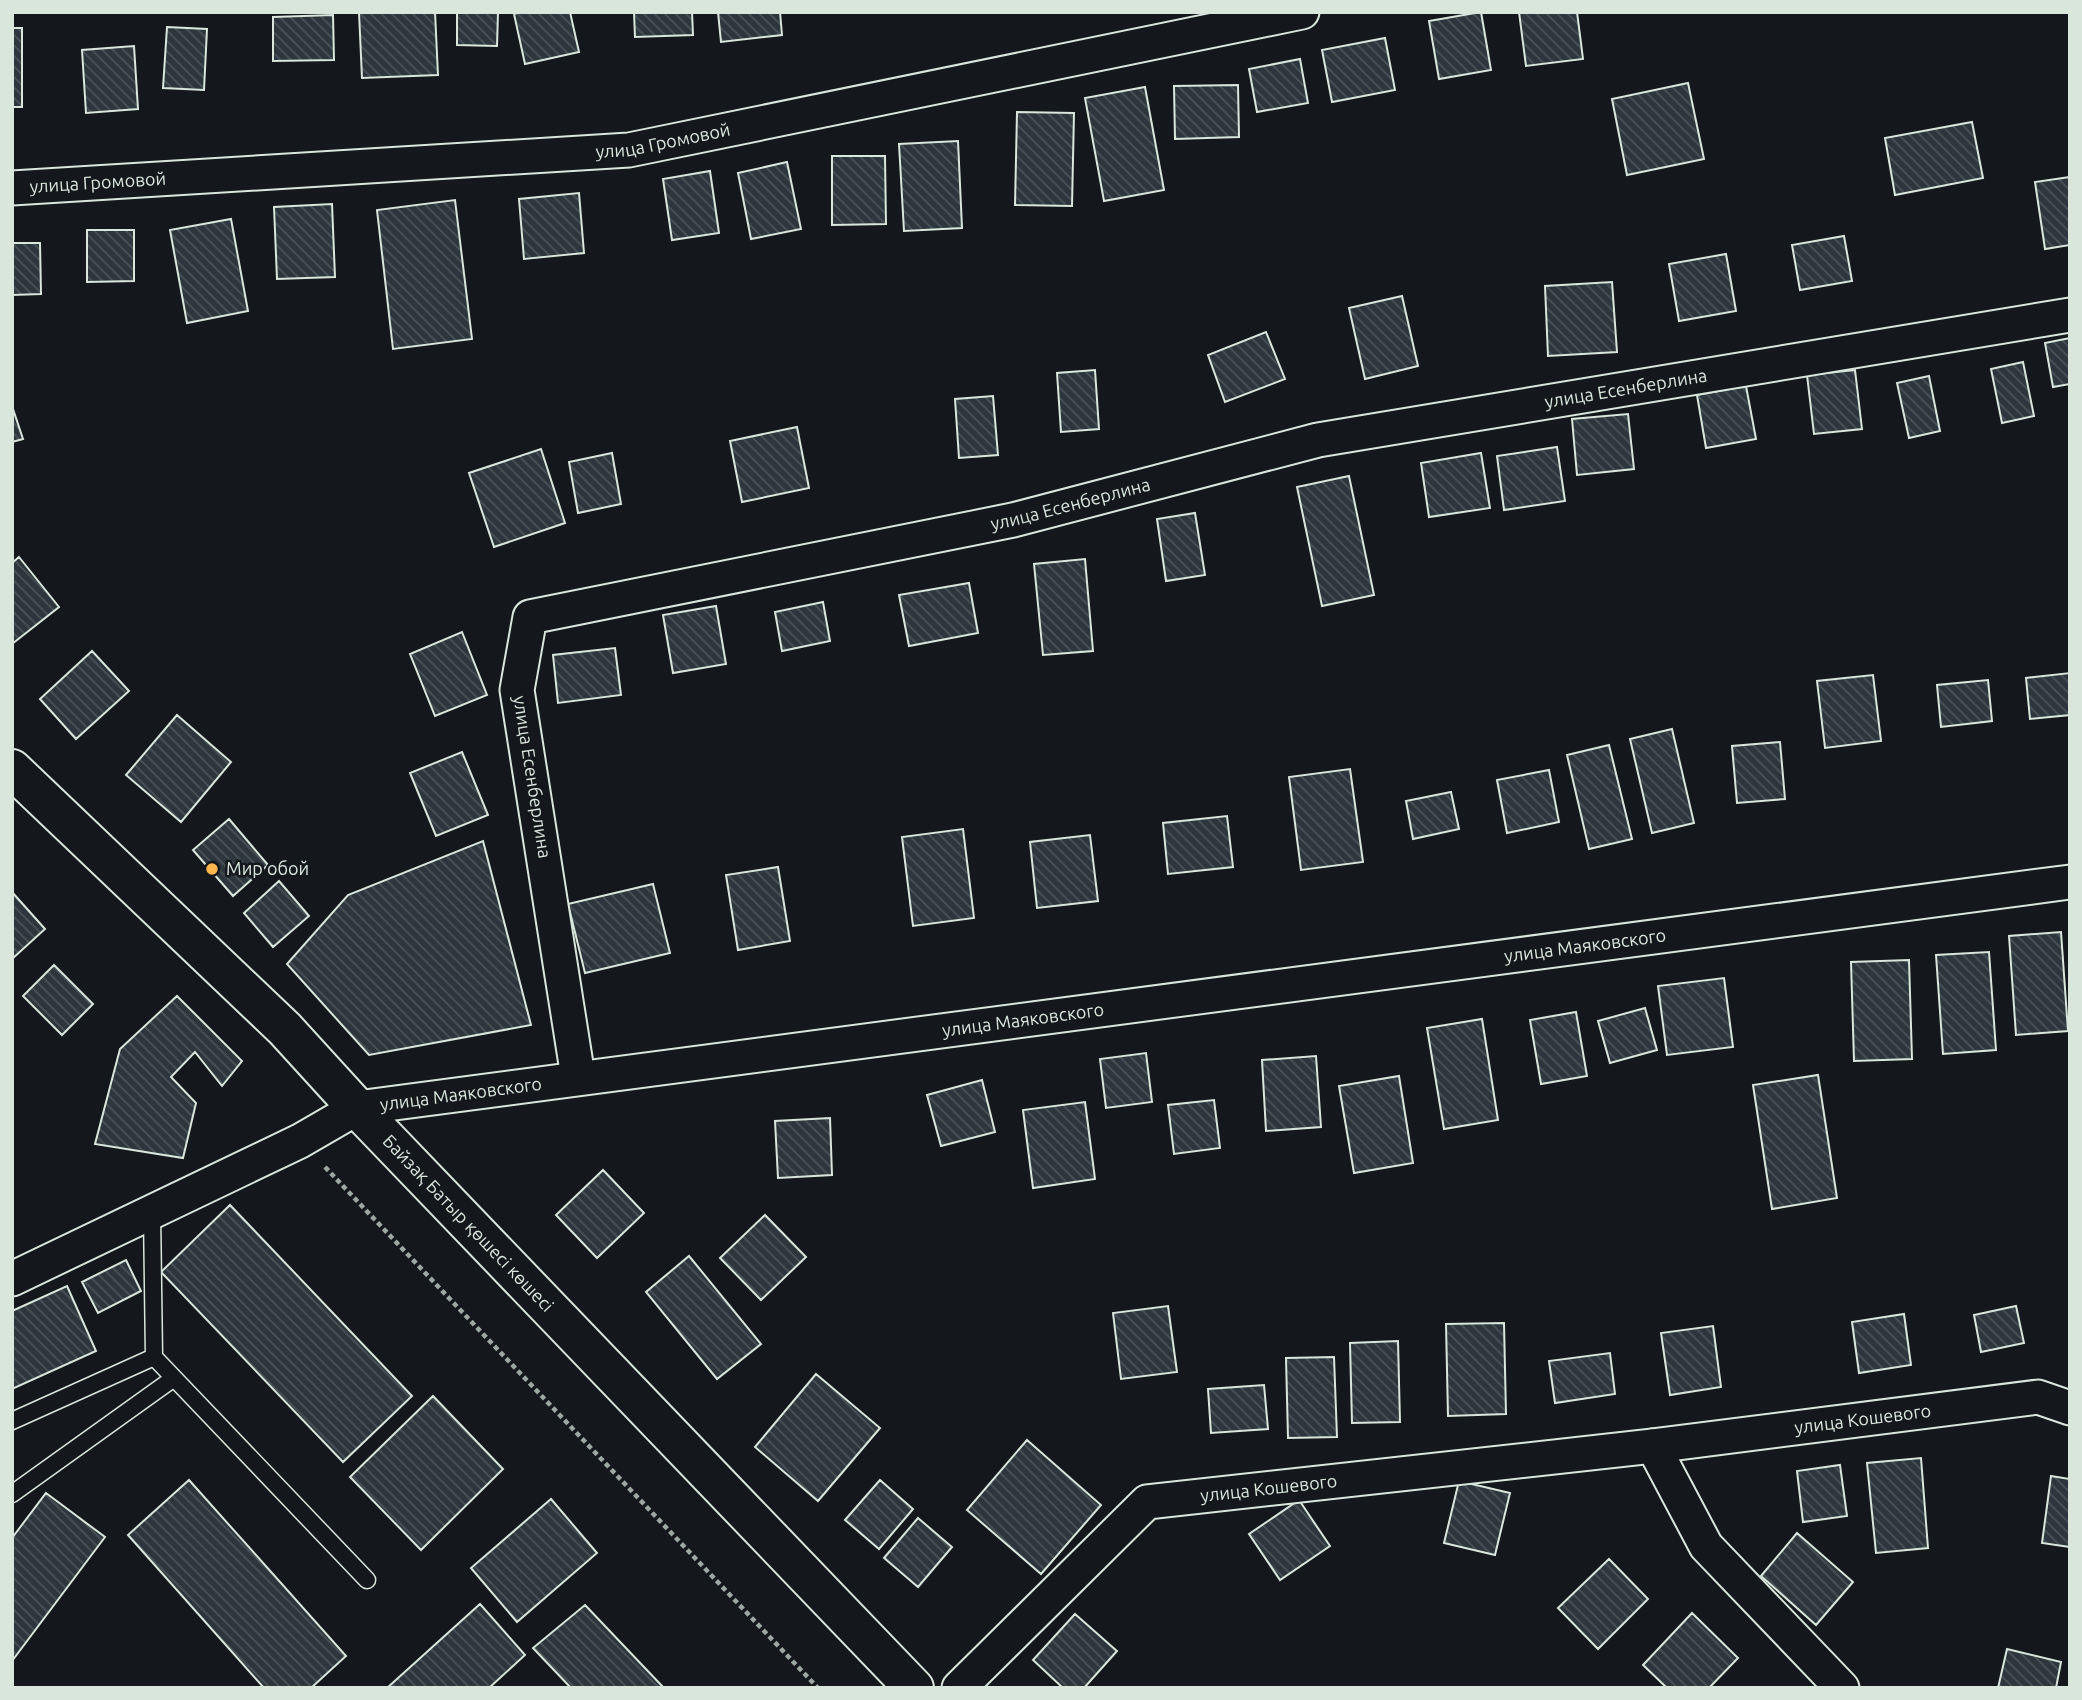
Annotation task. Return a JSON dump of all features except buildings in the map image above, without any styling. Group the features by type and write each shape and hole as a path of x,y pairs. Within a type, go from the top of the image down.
{"main road":[{"name":"Байзақ Батыр қөшесі көшесі","path":"12,769 285,1029 357,1108 914,1688"}],"street":[{"name":"улица Громовой","path":"12,188 629,150 1301,12"},
{"name":"улица Есенберлина","path":"578,1077 517,690 530,617 1013,520 1318,440 2070,315"},
{"name":"улица Маяковского","path":"12,1279 300,1141 357,1108 2070,882"},
{"name":"улица Кошевого","path":"959,1688 1147,1502 1653,1446 2038,1397 2070,1408"},
{"path":"1653,1446 1706,1546 1842,1688"}],"lane":[{"path":"152,1212 154,1357 367,1580"},
{"path":"12,1420 154,1357"},
{"path":"12,1494 174,1378"}],"path":[{"path":"300,1141 818,1688"}],"place":[{"name":"Мир обой","path":"212,869"}]}
